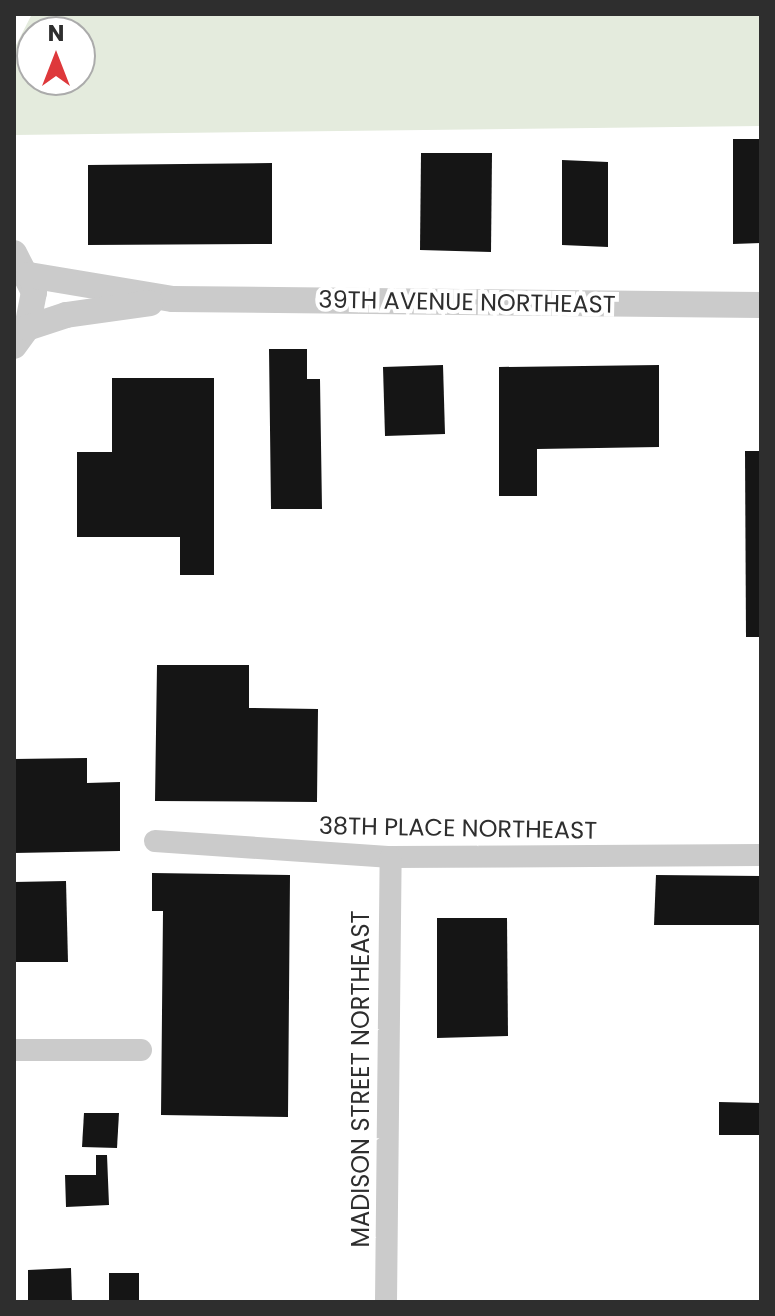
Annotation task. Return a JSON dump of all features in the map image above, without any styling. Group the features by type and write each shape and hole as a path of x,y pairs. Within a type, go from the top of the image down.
{"street":[{"path":"14,253 29,275 33,311 21,337"},
{"name":"39TH AVENUE NORTHEAST","path":"29,275 57,284 173,299 761,305"},
{"name":"39TH AVENUE NORTHEAST","path":"21,337 66,315 173,299"},
{"name":"38TH PLACE NORTHEAST","path":"155,841 391,857 761,855"},
{"name":"MADISON STREET NORTHEAST","path":"386,1302 391,857"},
{"path":"14,1050 141,1050"}],"shaded area":[{"path":"32,14 761,14 761,126 14,135 16,45 16,96 96,96 96,16"}],"building":[{"path":"733,139 761,139 761,243 733,244"},
{"path":"421,153 492,153 491,252 420,250"},
{"path":"562,160 608,162 608,247 562,245"},
{"path":"272,163 272,244 88,245 88,165"},
{"path":"269,349 307,349 307,379 320,379 322,509 271,509"},
{"path":"443,365 445,434 385,436 383,367"},
{"path":"659,365 659,447 537,449 537,496 499,496 499,367"},
{"path":"112,378 214,378 214,575 180,575 180,537 77,537 77,452 112,452"},
{"path":"745,451 761,451 761,637 746,637"},
{"path":"157,665 249,665 249,708 318,709 317,802 155,801"},
{"path":"87,758 87,783 120,782 120,851 14,853 14,759"},
{"path":"152,873 290,875 288,1117 161,1115 163,911 152,911"},
{"path":"656,875 761,876 761,925 654,925"},
{"path":"66,881 68,962 14,962 14,882"},
{"path":"437,918 507,918 508,1036 437,1038"},
{"path":"719,1102 761,1103 761,1135 719,1135"},
{"path":"84,1113 119,1113 117,1148 82,1147"},
{"path":"96,1155 107,1155 109,1205 66,1207 65,1175 96,1175"},
{"path":"71,1268 72,1302 28,1302 28,1270"},
{"path":"109,1273 139,1273 139,1302 109,1302"}]}
